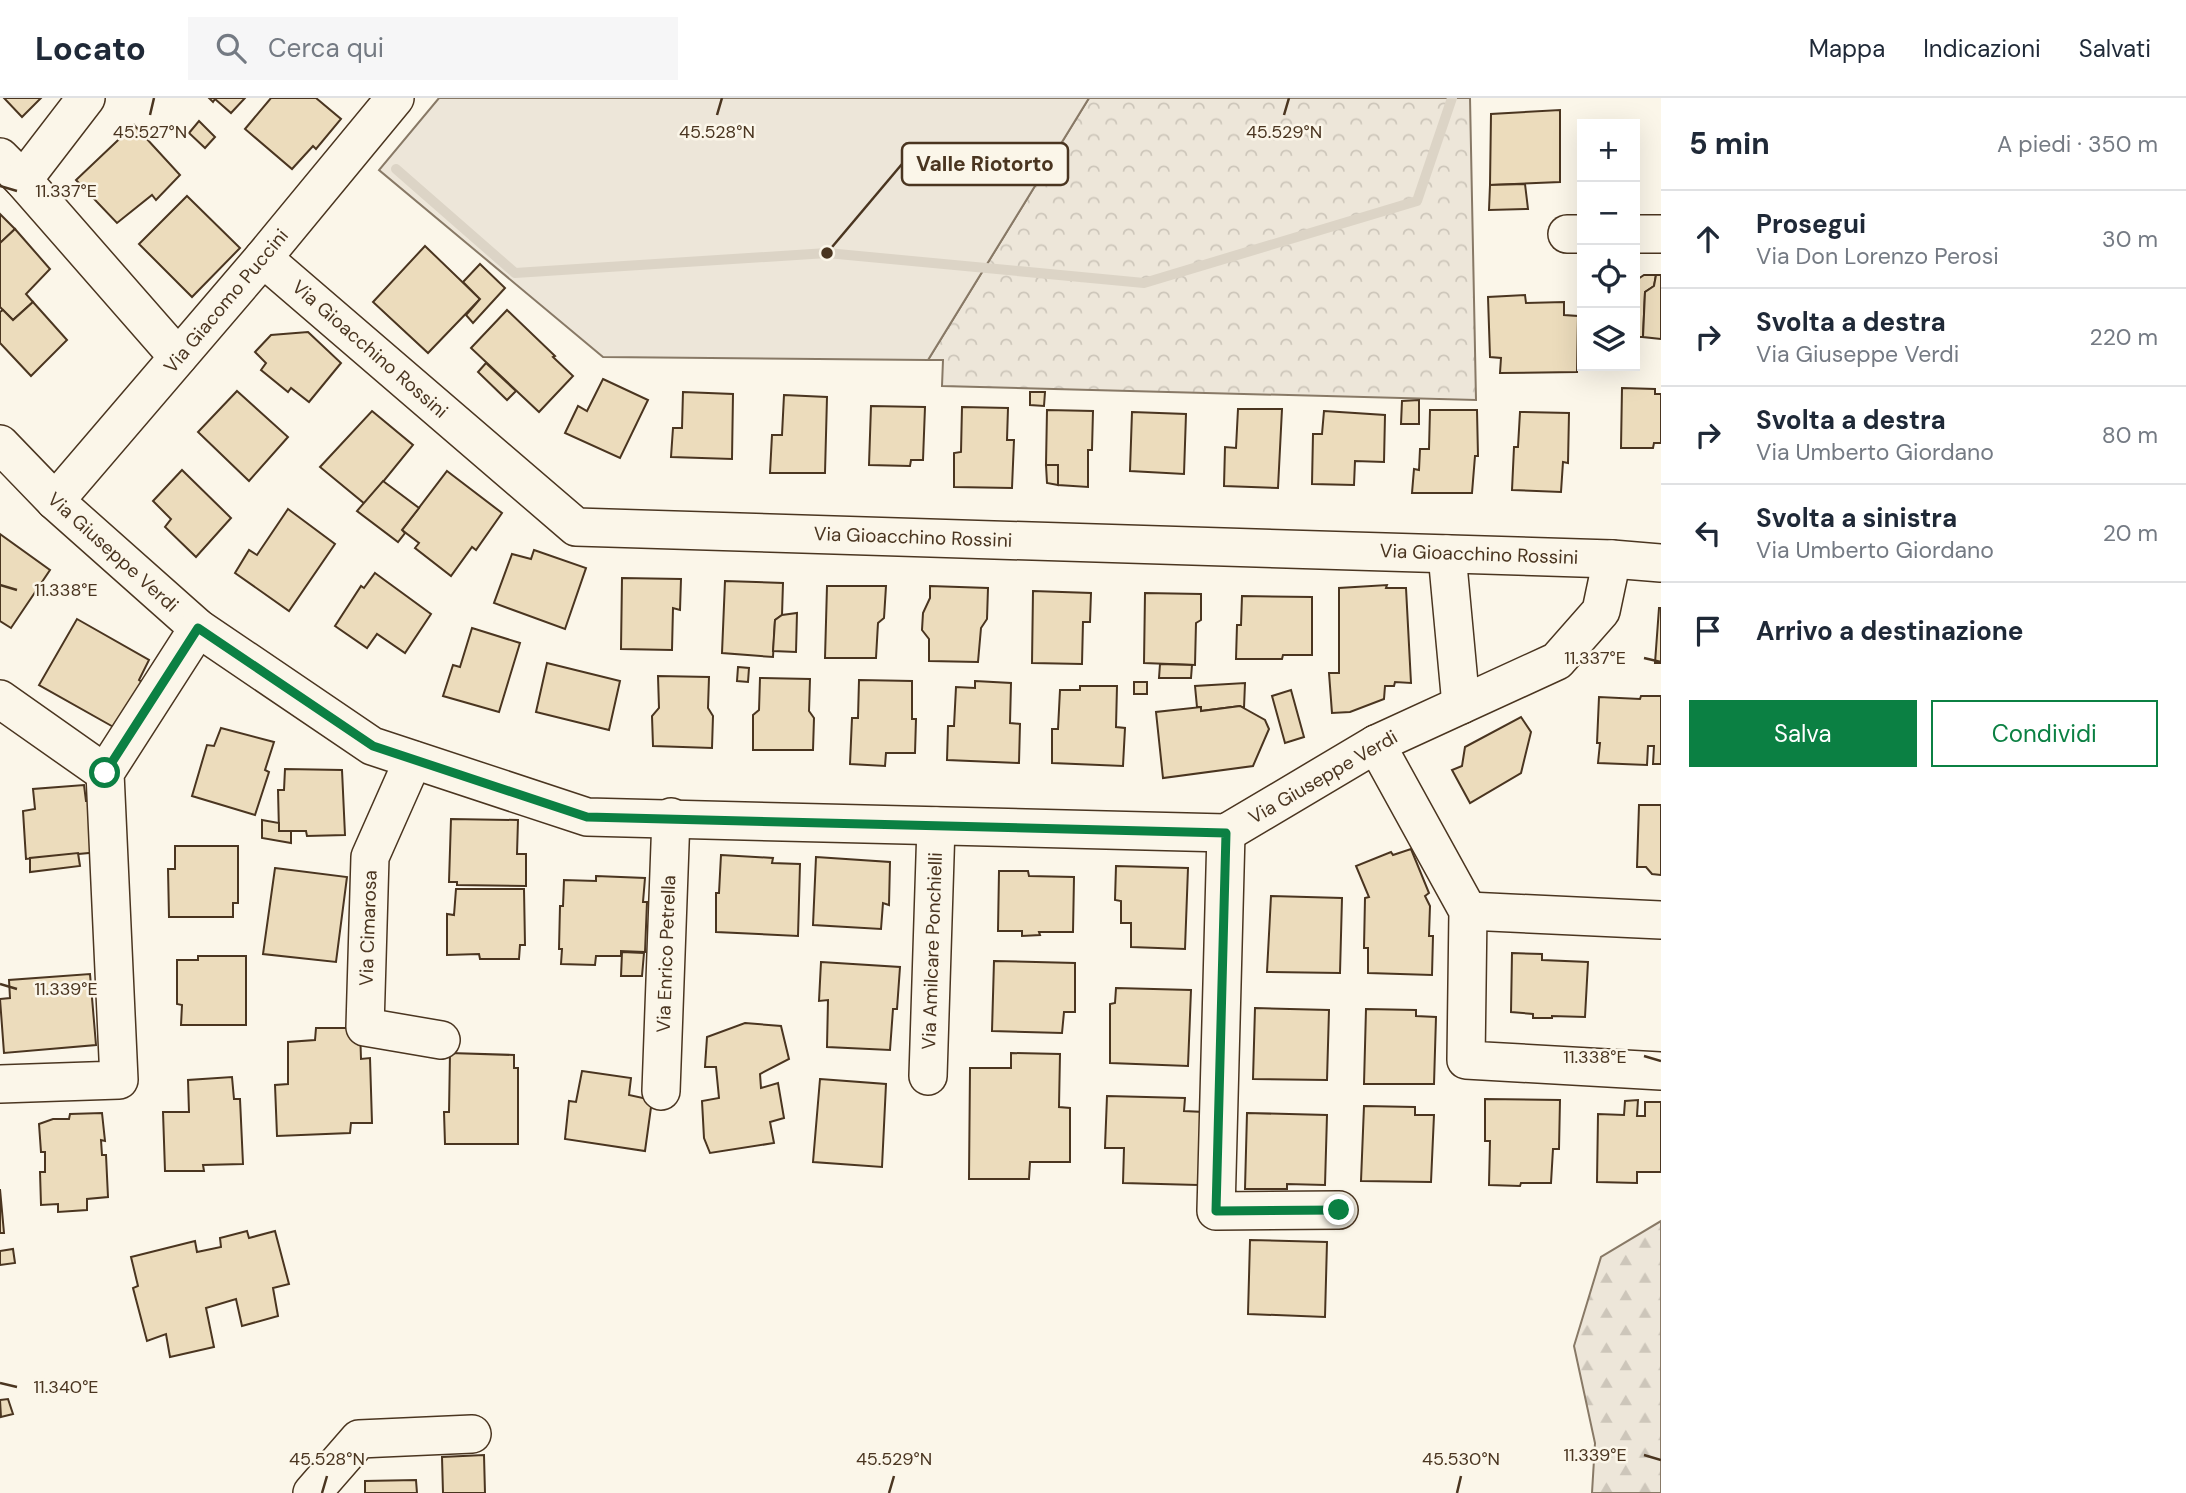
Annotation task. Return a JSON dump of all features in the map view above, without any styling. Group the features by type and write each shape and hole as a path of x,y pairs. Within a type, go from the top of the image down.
{"street":[{"path":"86,98 12,168 178,357"},
{"name":"Via Giacomo Puccini","path":"55,501 263,258 395,98"},
{"path":"1640,234 1661,234"},
{"name":"Via Gioacchino Rossini","path":"263,258 576,527 1612,558 1661,563"},
{"name":"Via Giuseppe Verdi","path":"0,444 55,501 198,628 373,746 587,817 671,817 1226,833 1376,744 1557,661 1601,611 1612,558"},
{"path":"1447,554 1461,705"},
{"path":"0,1084 119,1080 105,773 198,628"},
{"path":"0,699 105,773"},
{"path":"1376,744 1468,911 1466,1060 1661,1072"},
{"name":"Via Cimarosa","path":"413,760 370,857 365,1027 442,1040"},
{"name":"Via Enrico Petrella","path":"661,1091 671,817"},
{"name":"Via Amilcare Ponchielli","path":"928,1076 936,826"},
{"path":"1226,833 1216,1211 1339,1210"},
{"path":"1468,911 1661,920"},
{"path":"312,1493 359,1439 471,1434"}],"green space":[{"path":"439,98 1089,98 928,360 603,357 379,170"},
{"path":"1089,98 1470,98 1476,400 942,386 943,360 928,360"},
{"path":"1661,1221 1661,1493 1592,1493 1595,1443 1574,1346 1601,1257"}],"building":[{"path":"4,98 41,98 22,117"},
{"path":"209,98 245,98 231,113 215,99 213,102"},
{"path":"271,98 316,98 341,119 316,149 313,146 292,169 245,129"},
{"path":"1560,110 1560,182 1490,185 1491,114"},
{"path":"199,121 215,137 205,148 189,133"},
{"path":"134,125 180,175 156,200 152,195 117,223 76,180"},
{"path":"1525,184 1528,209 1489,210 1490,185"},
{"path":"187,196 240,248 192,297 139,244"},
{"path":"0,214 15,229 0,243"},
{"path":"15,229 50,269 26,294 33,302 13,320 0,307 0,243"},
{"path":"425,246 480,299 428,353 373,302"},
{"path":"480,264 505,288 473,323 466,315 480,299 463,282"},
{"path":"1656,275 1654,286 1645,292 1643,337 1640,337 1640,278"},
{"path":"1656,275 1661,275 1661,339 1643,337 1645,292 1654,286"},
{"path":"1525,295 1526,303 1564,302 1564,315 1577,316 1577,372 1500,373 1501,358 1490,357 1488,297"},
{"path":"33,302 67,340 31,376 0,343 0,312 3,310 13,320"},
{"path":"507,310 573,376 539,412 471,348"},
{"path":"308,332 341,363 309,402 291,388 288,392 261,370 266,363 255,352 271,335"},
{"path":"486,363 516,391 507,400 478,372"},
{"path":"603,379 648,400 620,458 565,433 578,406 587,411"},
{"path":"1622,388 1655,389 1655,394 1661,394 1661,443 1654,443 1653,448 1621,448"},
{"path":"237,391 288,437 249,481 198,432"},
{"path":"683,392 733,394 732,459 671,457 673,428 682,428"},
{"path":"1030,392 1045,392 1044,406 1030,405"},
{"path":"784,395 827,397 825,473 770,473 772,435 782,435"},
{"path":"1419,400 1419,424 1401,424 1402,401"},
{"path":"871,406 925,407 923,460 911,460 910,466 869,465"},
{"path":"962,407 1008,408 1007,440 1014,440 1012,488 954,487 954,453 961,452"},
{"path":"1238,409 1282,409 1278,488 1224,486 1225,447 1236,448"},
{"path":"1047,410 1093,411 1092,450 1088,450 1088,487 1058,485 1058,465 1046,465"},
{"path":"1430,410 1477,410 1478,456 1475,456 1472,493 1412,493 1414,469 1419,470 1420,449 1429,449"},
{"path":"372,411 413,445 365,504 320,467"},
{"path":"1324,411 1385,415 1384,462 1355,461 1354,485 1312,484 1313,434 1322,434"},
{"path":"1132,412 1186,414 1184,474 1130,471"},
{"path":"1520,412 1569,413 1568,463 1563,462 1561,492 1512,490 1514,447 1518,447"},
{"path":"1046,465 1058,465 1058,485 1047,483"},
{"path":"182,470 231,518 196,557 165,527 171,519 153,501"},
{"path":"447,471 502,513 476,550 472,547 451,576 415,548 419,543 402,530"},
{"path":"383,481 419,508 402,530 405,533 398,542 357,511"},
{"path":"288,509 335,544 289,611 235,573 249,550 257,555"},
{"path":"0,534 50,570 11,628 0,621"},
{"path":"534,550 586,568 565,629 494,603 512,554 531,559"},
{"path":"375,573 431,614 405,653 377,634 367,648 335,626 361,586 364,588"},
{"path":"622,578 681,579 680,610 673,608 672,650 621,649"},
{"path":"725,581 783,583 782,615 775,620 773,657 722,653"},
{"path":"1387,585 1386,588 1406,588 1411,683 1395,682 1394,686 1385,686 1384,699 1350,712 1332,713 1329,673 1339,673 1339,588"},
{"path":"827,586 886,586 884,618 878,623 876,658 825,658"},
{"path":"930,586 988,588 987,619 981,628 978,662 929,661 929,639 922,630 923,613 930,598"},
{"path":"1033,591 1091,593 1090,622 1083,622 1082,664 1032,663"},
{"path":"1145,593 1201,594 1201,620 1196,623 1195,665 1144,663"},
{"path":"1242,596 1312,597 1312,655 1283,655 1282,659 1236,659 1237,625 1241,625"},
{"path":"1659,608 1661,663 1655,663"},
{"path":"797,613 796,652 773,651 775,620 782,615"},
{"path":"77,619 149,660 139,680 143,683 117,729 39,685"},
{"path":"472,628 520,643 499,712 443,696 453,665 460,667"},
{"path":"547,663 620,681 609,730 536,712"},
{"path":"1160,664 1192,665 1191,678 1159,678"},
{"path":"738,667 749,668 748,682 737,681"},
{"path":"658,676 709,677 708,708 713,716 712,748 653,746 652,716 659,708"},
{"path":"760,678 810,679 809,711 814,718 813,750 753,750 753,715 759,710"},
{"path":"859,680 912,681 912,719 916,719 915,753 886,753 885,766 850,764 852,718 858,718"},
{"path":"975,681 1011,683 1010,723 1020,724 1019,763 947,760 948,726 954,726 956,687 975,688"},
{"path":"1134,682 1147,682 1147,694 1134,694"},
{"path":"1245,683 1244,708 1240,706 1201,711 1201,707 1197,707 1195,686"},
{"path":"1080,686 1117,686 1116,727 1125,728 1123,766 1052,763 1052,729 1058,729 1060,690 1080,690"},
{"path":"1291,690 1304,737 1285,743 1272,696"},
{"path":"1641,696 1661,696 1661,764 1653,764 1654,746 1648,746 1647,765 1598,763 1599,697 1640,699"},
{"path":"1240,706 1265,720 1269,729 1253,766 1163,778 1156,712 1201,707 1201,711"},
{"path":"1521,717 1531,732 1521,773 1470,803 1452,770 1462,766 1465,747"},
{"path":"221,728 274,742 265,770 269,772 255,815 192,796 207,745 214,746"},
{"path":"285,769 342,770 345,835 307,836 306,831 279,831 278,790 284,790"},
{"path":"84,785 86,801 95,801 99,852 26,859 23,811 35,809 33,789"},
{"path":"1639,805 1661,805 1661,875 1652,874 1646,867 1637,867"},
{"path":"451,819 518,820 517,854 526,854 526,886 457,885 457,882 449,882"},
{"path":"262,820 279,823 279,831 291,831 291,843 262,838"},
{"path":"175,846 238,846 238,903 233,903 233,917 169,917 168,869 175,869"},
{"path":"1411,849 1429,893 1425,896 1430,906 1429,936 1433,936 1432,975 1368,973 1368,948 1364,948 1365,898 1369,897 1356,866 1391,852 1393,855"},
{"path":"78,853 80,866 30,872 30,858"},
{"path":"721,855 773,858 772,863 800,864 798,936 716,932 716,893 719,893"},
{"path":"816,857 890,862 889,905 883,903 881,929 813,925"},
{"path":"1116,866 1188,868 1185,949 1131,947 1131,923 1121,923 1121,901 1115,900"},
{"path":"275,868 347,877 336,962 263,954"},
{"path":"999,871 1028,871 1029,876 1074,877 1073,932 1039,932 1040,935 1022,936 1022,931 998,931"},
{"path":"596,876 645,878 645,952 621,951 621,956 596,956 595,965 561,964 560,906 563,906 564,880 596,881"},
{"path":"456,889 524,889 525,945 520,945 519,959 480,959 479,954 447,955 447,914 454,915"},
{"path":"1271,896 1342,898 1340,973 1267,972"},
{"path":"622,952 644,953 642,976 621,976"},
{"path":"1512,953 1542,954 1542,960 1588,962 1585,1017 1533,1018 1533,1014 1511,1012"},
{"path":"198,956 246,956 246,1025 181,1025 182,1005 177,1004 177,960 198,960"},
{"path":"994,961 1075,963 1075,1012 1064,1012 1062,1033 992,1031"},
{"path":"821,962 900,967 890,1050 827,1047 828,1000 819,1001"},
{"path":"90,974 96,1045 4,1053 0,999 10,998 9,980"},
{"path":"1116,988 1191,990 1188,1066 1110,1063 1110,1004 1115,1003"},
{"path":"1255,1008 1329,1010 1327,1080 1253,1079"},
{"path":"1366,1009 1416,1010 1416,1016 1436,1017 1434,1084 1364,1084"},
{"path":"745,1023 781,1026 789,1059 760,1074 761,1088 778,1083 784,1118 770,1122 774,1143 710,1153 704,1138 702,1101 719,1098 716,1067 705,1067 707,1037"},
{"path":"316,1028 360,1028 361,1059 370,1058 372,1123 351,1123 350,1133 277,1136 275,1085 288,1084 288,1042 315,1040"},
{"path":"450,1053 514,1055 514,1068 518,1068 518,1144 445,1144 444,1112 449,1112"},
{"path":"1011,1053 1060,1054 1059,1107 1070,1108 1070,1162 1030,1162 1029,1179 969,1179 970,1068 1011,1068"},
{"path":"582,1071 631,1078 629,1095 652,1100 645,1151 565,1139 569,1101 576,1102"},
{"path":"232,1077 234,1099 240,1099 243,1164 203,1165 204,1171 165,1171 163,1112 189,1112 188,1080"},
{"path":"820,1079 886,1084 882,1167 813,1162"},
{"path":"1107,1096 1185,1098 1184,1111 1204,1112 1198,1185 1123,1183 1124,1148 1105,1148"},
{"path":"1485,1099 1560,1100 1559,1149 1553,1149 1551,1183 1489,1185 1490,1141 1485,1141"},
{"path":"1638,1100 1637,1116 1645,1116 1645,1102 1661,1102 1661,1172 1637,1172 1637,1183 1597,1182 1598,1114 1624,1115 1625,1101"},
{"path":"1364,1106 1415,1107 1415,1115 1434,1115 1431,1182 1361,1181"},
{"path":"102,1113 105,1141 101,1140 102,1155 106,1155 108,1197 87,1199 87,1210 58,1212 58,1204 41,1205 40,1172 45,1172 45,1152 41,1152 39,1124 53,1119 69,1119 70,1114"},
{"path":"1247,1113 1327,1115 1325,1185 1287,1184 1287,1189 1245,1189"},
{"path":"0,1189 4,1233 0,1233"},
{"path":"247,1231 249,1238 275,1231 289,1284 273,1288 278,1316 242,1326 236,1299 206,1308 214,1347 170,1357 166,1334 147,1341 133,1288 138,1286 131,1257 195,1241 197,1252 221,1247 220,1238"},
{"path":"1250,1240 1327,1242 1325,1317 1248,1314"},
{"path":"13,1249 15,1263 0,1265 0,1251"},
{"path":"8,1399 13,1414 1,1417 0,1400"},
{"path":"484,1455 485,1493 443,1493 442,1457"},
{"path":"416,1480 417,1493 365,1493 365,1481"}],"waterway":[{"path":"396,169 515,273 827,253 1144,283 1417,201 1452,98"}],"place":[{"name":"Valle Riotorto","path":"827,253"}],"route":[{"path":"105,773 198,628 373,746 587,817 671,817 1226,833 1216,1211 1339,1210"}]}
